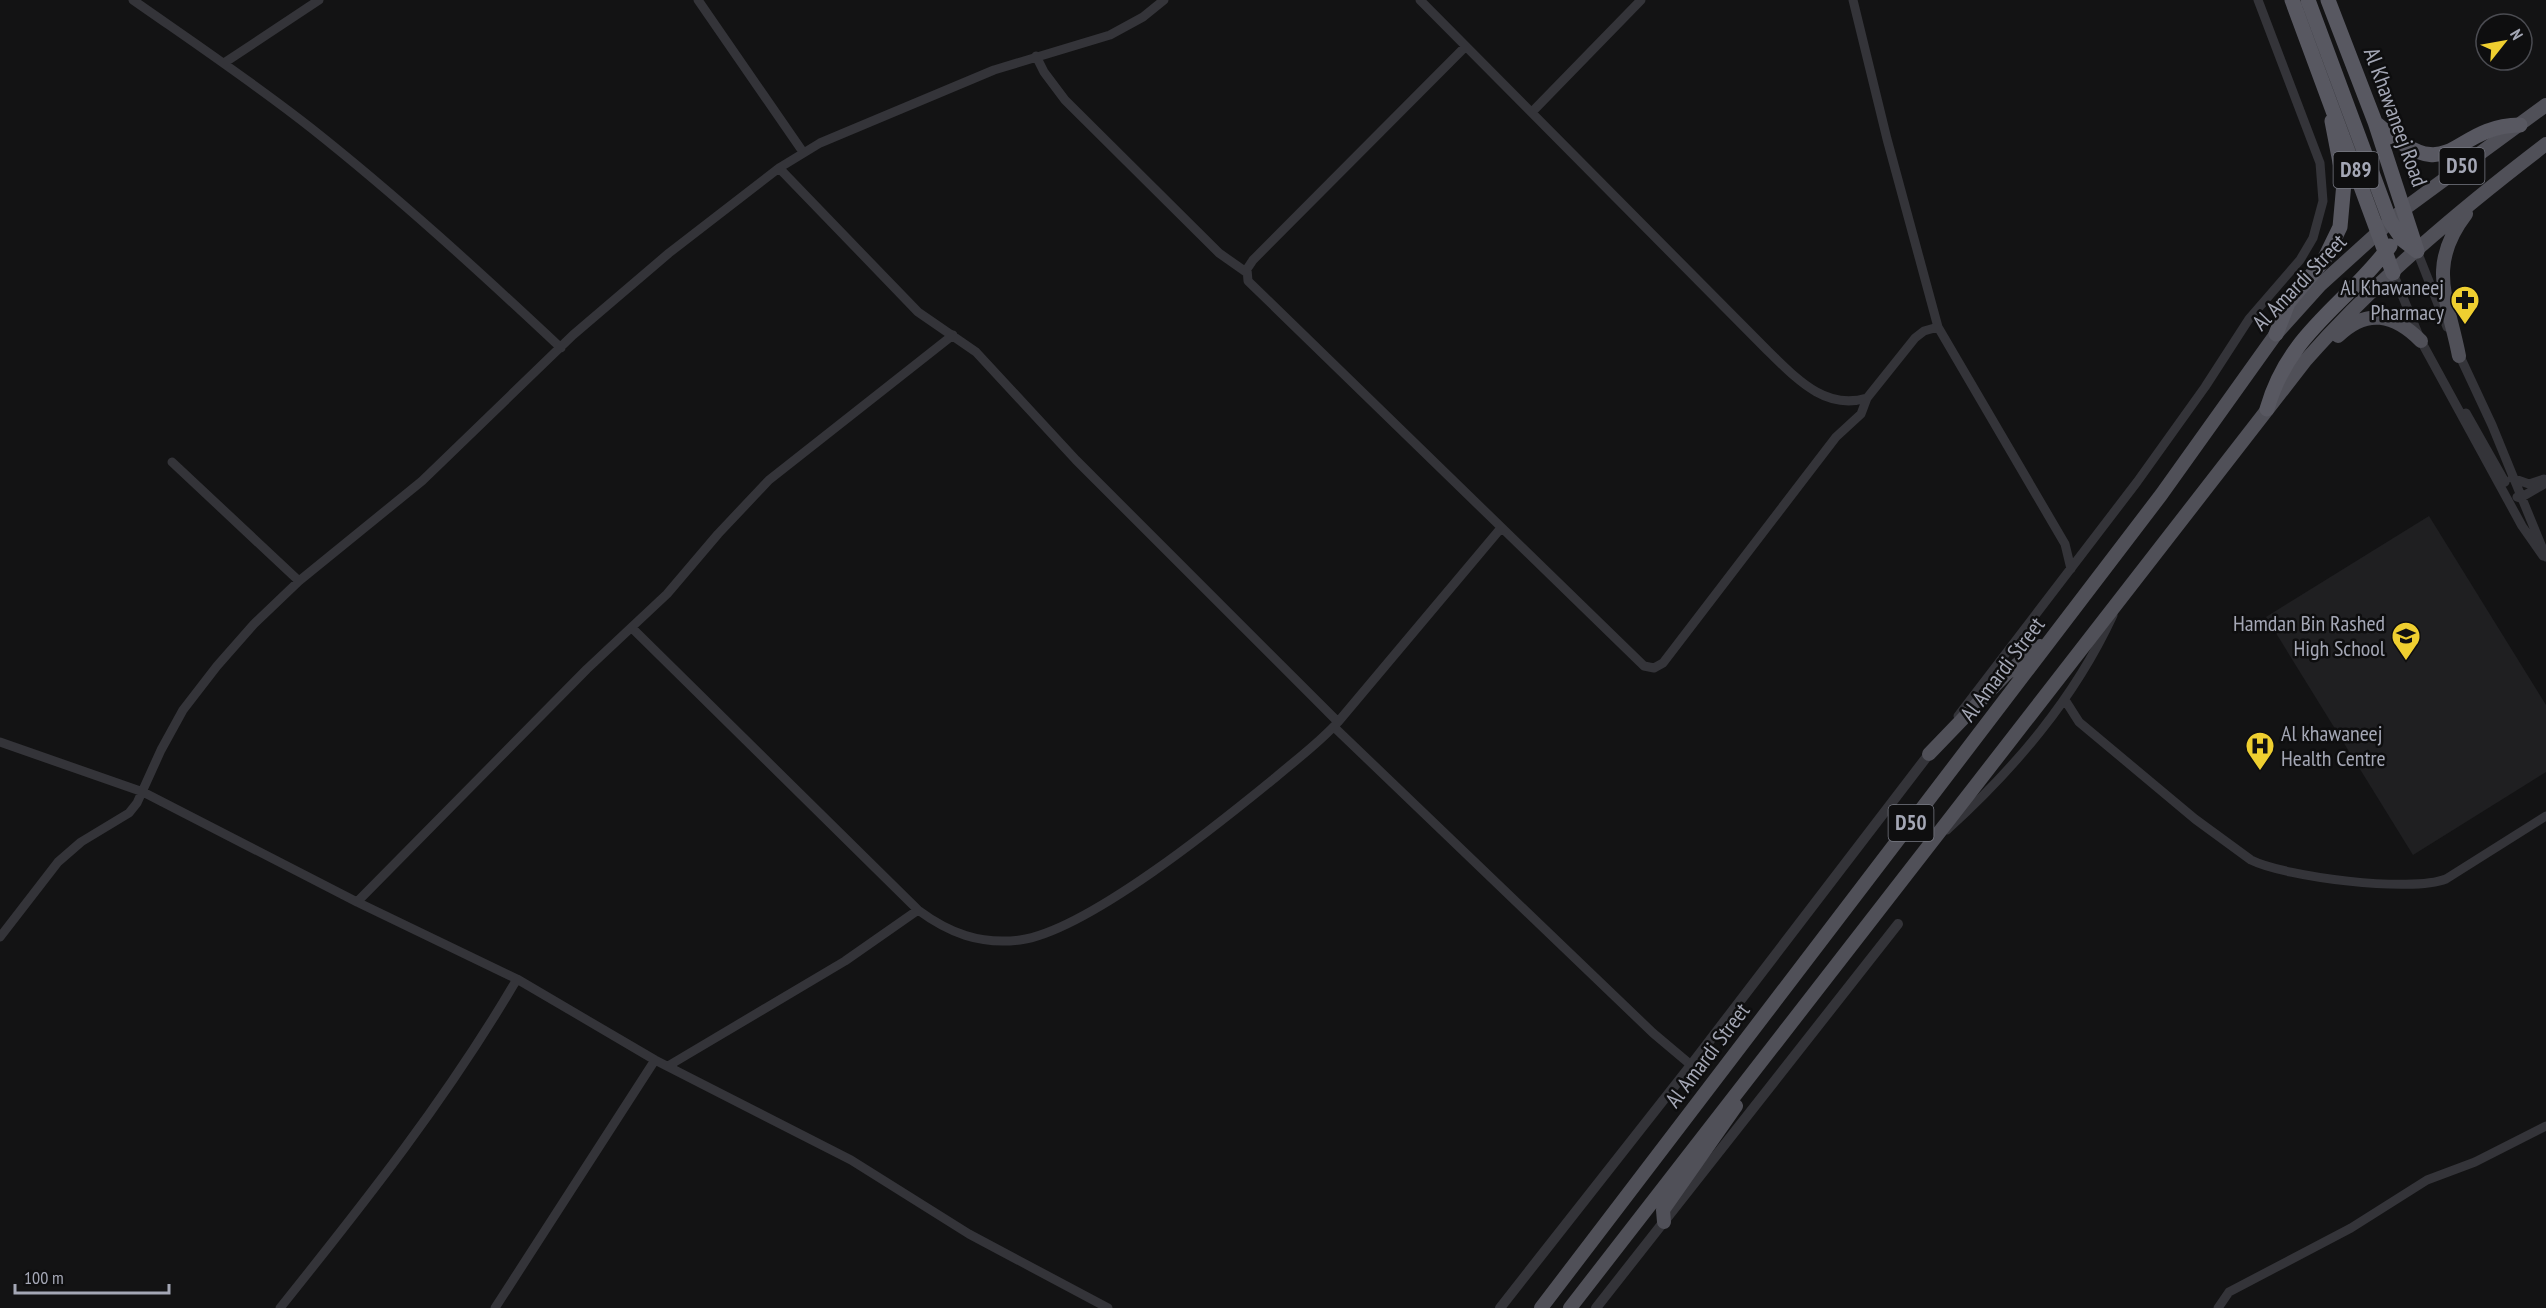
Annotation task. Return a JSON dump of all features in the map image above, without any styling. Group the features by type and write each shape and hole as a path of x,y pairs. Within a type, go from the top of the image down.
{"highway":[{"name":"D89","path":"2292,0 2333,109 2388,229"},
{"path":"2308,0 2388,229 2385,253 2393,273"},
{"name":"Al Khawaneej Road","path":"2328,0 2375,123 2417,250"},
{"path":"2276,334 2288,303 2324,260 2340,227 2344,183 2332,134 2333,109"},
{"path":"2375,123 2406,148 2431,155 2454,150 2499,127 2520,125"},
{"path":"2388,229 2404,209"},
{"path":"2388,229 2417,250"},
{"path":"2267,409 2276,381 2299,343 2385,253"}],"main road":[{"name":"D50","path":"2404,209 2546,105"},
{"name":"Al Amardi Street","path":"1570,1308 1920,854 2305,361 2347,315 2417,250 2484,191 2546,144"},
{"path":"2459,356 2444,298 2444,257 2457,226 2484,191"},
{"name":"Al Amardi Street","path":"1541,1308 2167,486 2276,334 2320,285 2388,229"},
{"path":"2305,361 2350,325 2371,318 2400,323 2421,341"},
{"path":"1929,754 2017,664 2050,640"},
{"path":"1664,1222 1664,1210 1730,1115 1750,1074"}],"street":[{"path":"133,0 224,63 309,127 396,198 561,348"},
{"path":"224,63 319,0"},
{"path":"698,0 803,152"},
{"path":"0,937 58,862 81,842 129,813 143,792 171,729 235,644 298,581 422,481 639,277 779,168 803,152 974,78 1036,56 1110,35 1143,17 1164,0"},
{"path":"1420,0 1795,376 1831,400 1855,401 1867,398"},
{"path":"1532,112 1641,0"},
{"path":"1853,0 1938,327 2065,544 2071,569"},
{"path":"1500,1308 1691,1065 2071,569 2183,419 2249,319 2300,260 2317,226 2323,201 2320,164 2258,0"},
{"path":"1246,272 1253,260 1466,47"},
{"path":"1036,56 1044,72 1065,100 1219,253 1246,272 1250,286 1344,371 1502,528 1648,668 1659,667 1836,437 1861,414 1867,398 1915,338 1924,331 1938,327"},
{"path":"779,168 909,303 940,329 953,335 976,352 1076,460 1336,724 1653,1033 1691,1065"},
{"path":"2417,250 2459,356 2492,425 2546,559"},
{"path":"2393,273 2421,341 2526,533 2546,559"},
{"path":"357,902 587,669 668,594 718,534 769,480 953,335"},
{"path":"2435,367 2470,420 2510,491 2520,498"},
{"path":"172,462 298,581"},
{"path":"2512,478 2529,484 2546,478"},
{"path":"2520,498 2546,483"},
{"path":"632,628 918,910 956,934 977,940 1022,940 1044,933 1096,907 1169,858 1245,802 1336,724 1502,528"},
{"path":"2065,544 2075,547 2089,545"},
{"path":"1920,854 2012,766 2065,700 2094,654 2122,595"},
{"path":"2065,700 2075,717 2189,814 2251,860 2299,873 2398,885 2431,884 2446,879 2546,816"},
{"path":"0,742 143,792 357,902 517,979 655,1060 850,1160 969,1234 1108,1308"},
{"path":"668,1066 845,961 918,910"},
{"path":"1596,1308 1898,924"},
{"path":"280,1308 416,1135 469,1058 517,979"},
{"path":"495,1308 655,1060"},
{"path":"2218,1308 2229,1292 2351,1228 2427,1180 2475,1162 2546,1126"}],"shaded area":[{"name":"Hamdan Bin Rashed High School","path":"2429,516 2546,705 2546,772 2413,855 2266,617"}],"place":[{"name":"Al Khawaneej Pharmacy","path":"2465,326"},
{"name":"Hamdan Bin Rashed High School","path":"2406,662"},
{"name":"Al khawaneej Health Centre","path":"2260,772"}]}
